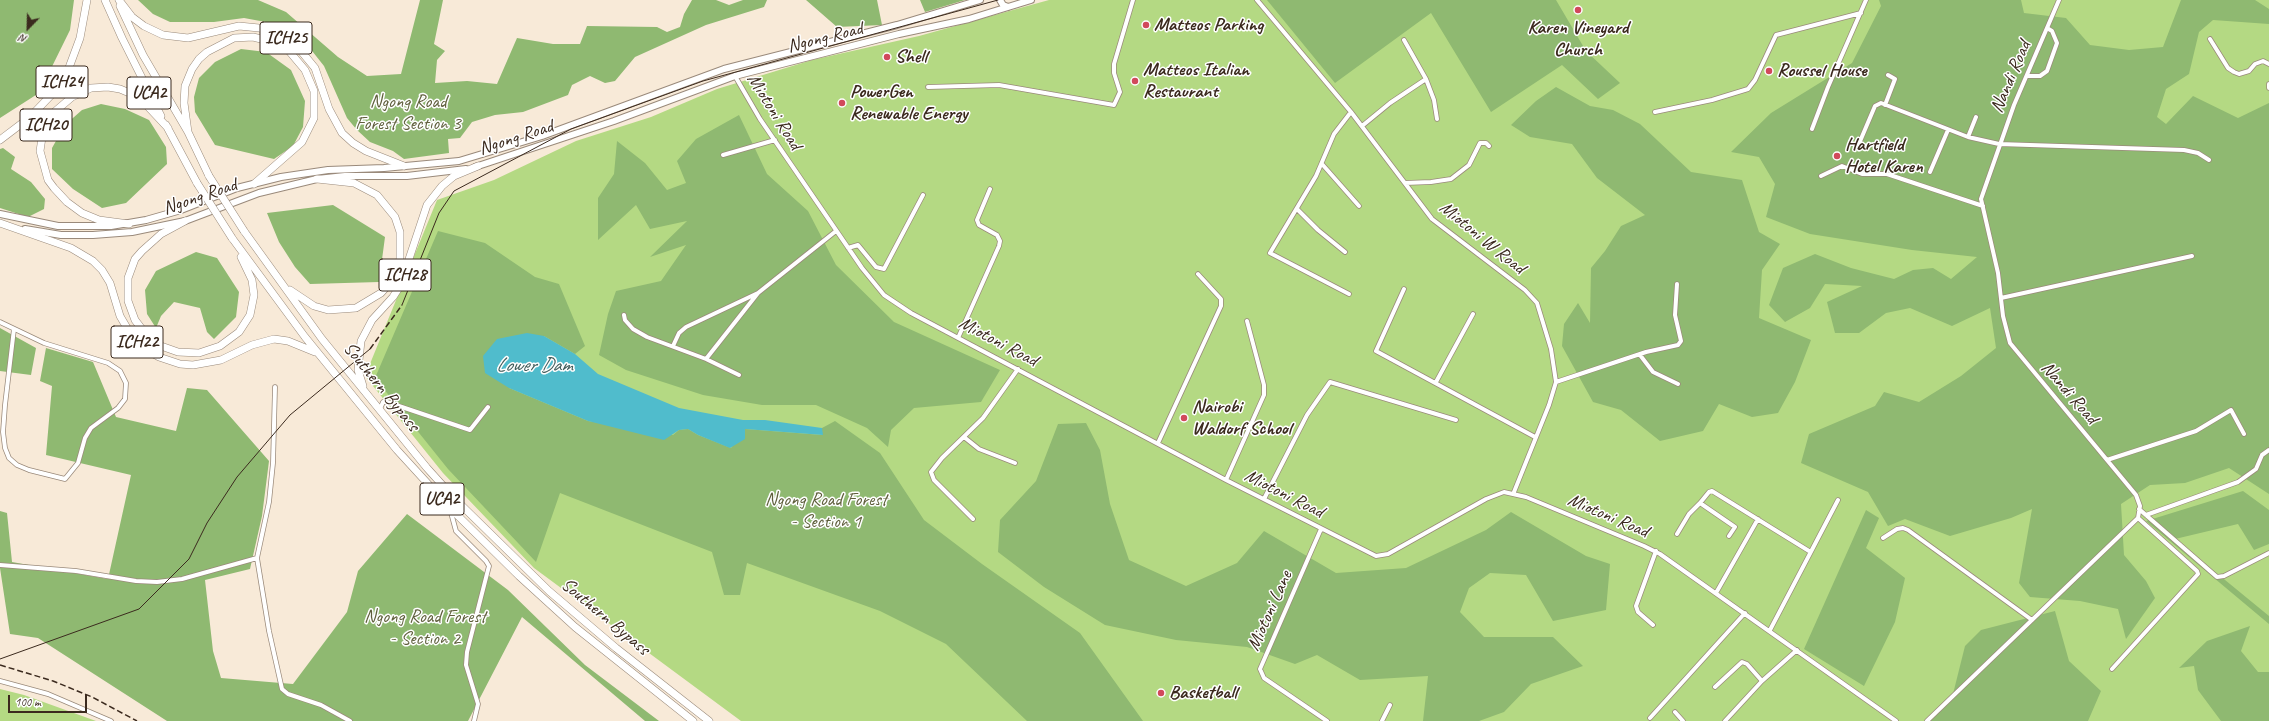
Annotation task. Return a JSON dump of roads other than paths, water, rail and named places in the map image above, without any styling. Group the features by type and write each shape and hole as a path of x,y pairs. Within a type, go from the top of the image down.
{"highway":[{"name":"ICH24","path":"0,140 29,118 59,87 67,73 80,38 87,0"},
{"name":"Southern Bypass","path":"105,0 122,38 197,183 232,238 291,319 397,450 450,508 519,576 575,627 693,721"},
{"name":"Southern Bypass","path":"119,0 143,55 188,132 209,176 244,231 322,339 380,412 455,499 540,582 616,648 710,721"},
{"name":"ICH25","path":"119,0 132,17 144,26 168,36 188,38 239,26 259,28 282,35 301,52 315,68 329,109 342,133 366,151 404,166"},
{"path":"188,132 184,103 185,86 195,64 207,52 224,42 249,37 269,41 289,51 305,70 314,91 314,118 302,142 254,184"},
{"name":"ICH20","path":"128,224 99,220 82,213 70,205 54,188 48,180 40,151 43,131 52,114 72,97 91,88 108,87 120,89 139,97 168,128"},
{"name":"ICH28","path":"368,397 360,380 358,370 360,346 366,330 400,286 422,219 433,196 454,176 478,166"},
{"path":"282,283 298,297 314,306 328,310 346,310 363,305 381,293 391,282 398,265 401,243 400,232 395,217 388,206 377,195 354,183 317,179"},
{"path":"185,220 150,242 135,259 128,278 128,301 135,320 148,337 169,349 189,353 210,351 228,342 245,324 252,306 253,288 249,272 232,238"},
{"name":"ICH22","path":"0,222 71,248 94,261 110,283 120,316 130,333 145,349 158,357 180,364 193,365 222,360 252,345 274,339 294,343 319,354"}],"main road":[{"name":"Ngong Road","path":"0,214 43,224 73,227 128,224 181,210 237,188 306,172 446,163 476,157 576,124 724,69 897,25 980,0"},
{"path":"1000,0 1003,5 1008,7"},
{"name":"Ngong Road","path":"0,222 46,234 93,235 165,226 259,193 317,179 346,176 407,176 445,173 478,166 614,121 735,76 899,34 969,19 1031,0"}],"street":[{"path":"928,87 999,85 1114,105 1120,92 1114,73 1114,64 1133,0"},
{"name":"Miotoni W Road","path":"1257,0 1351,112 1438,224 1525,290 1537,303 1551,349 1556,382 1549,405 1514,492"},
{"path":"1812,128 1866,0"},
{"name":"Nandi Road","path":"2059,0 2000,144 1981,199 1984,206 2003,316 2010,343 2136,494 2138,518"},
{"path":"1655,112 1712,100 1748,89 1758,73 1776,35 1861,13"},
{"path":"2027,76 2040,76 2047,71 2057,43 2054,34 2047,28"},
{"path":"2210,39 2228,68 2234,72 2239,74 2249,70 2255,64 2263,61 2269,64"},
{"path":"1404,40 1426,79 1434,100 1437,120"},
{"path":"1886,105 1895,79 1888,74"},
{"name":"Miotoni Road","path":"735,76 775,140 848,248 884,295 911,313 1226,480 1373,555 1383,556 1501,492 1514,492 1656,551 1770,630 1896,721"},
{"path":"1362,126 1390,103 1426,79"},
{"path":"1858,146 1877,104 1886,105 1968,137 2000,144 2184,150 2198,153 2209,160"},
{"path":"1349,294 1270,253 1322,164 1334,134 1351,112"},
{"path":"1968,137 1976,117"},
{"path":"1930,172 1948,130"},
{"path":"723,155 775,140"},
{"path":"1405,183 1431,182 1451,179 1469,165 1480,143 1486,143 1489,146"},
{"path":"1322,164 1359,206"},
{"path":"1821,176 1842,166 1862,174 1887,174 1984,206"},
{"path":"958,338 999,246 1000,241 997,235 979,225 977,220 990,189"},
{"path":"848,248 858,245 876,267 884,269 922,195"},
{"path":"1297,209 1318,230 1345,252"},
{"path":"706,360 758,293 836,231"},
{"path":"2001,298 2192,256"},
{"path":"1158,443 1220,306 1221,299 1198,274"},
{"path":"1556,382 1640,355 1680,344 1681,337 1675,315 1678,284"},
{"path":"1404,290 1376,351 1436,382 1535,437"},
{"path":"673,346 679,333 686,326 758,293"},
{"path":"1436,382 1473,314"},
{"path":"624,315 625,320 633,329 706,360 739,376"},
{"path":"1226,480 1264,395 1264,385 1247,321"},
{"path":"0,322 44,343 108,362 120,371 126,383 125,399 118,408 91,428 85,438 78,463 65,479 29,470 18,465 10,458 5,448 3,432 4,412 14,329"},
{"path":"1640,355 1653,372 1678,384"},
{"path":"973,519 931,476 934,467 991,408 1018,369"},
{"path":"1264,499 1307,415 1330,382 1456,420"},
{"path":"275,387 273,463 269,502 257,558 269,631 282,689 288,694 321,705 350,721"},
{"path":"380,412 381,405 385,401 470,430 488,407"},
{"path":"2107,460 2196,431 2232,410 2244,434"},
{"path":"964,436 979,449 1015,463"},
{"path":"2146,515 2238,482 2256,469 2262,455 2269,450"},
{"path":"1677,534 1689,514 1709,492 1712,491 1810,551"},
{"path":"1770,630 1838,500"},
{"path":"1700,503 1735,527 1729,536"},
{"path":"450,508 456,531 486,561 489,566 467,652 466,665 478,704 474,721"},
{"path":"2138,509 2217,577 2224,576 2269,553"},
{"path":"1927,721 2138,518 2197,571 2198,574 2112,670"},
{"path":"1716,593 1758,519"},
{"path":"1883,538 1897,529 1903,528 1908,530 2032,620"},
{"name":"Miotoni Lane","path":"1321,529 1260,669 1264,678 1328,721"},
{"path":"1653,624 1638,612 1636,606 1656,551"},
{"path":"0,565 76,571 136,581 156,582 182,579 257,558"},
{"path":"1650,718 1745,613"},
{"path":"1725,721 1762,681 1797,650"},
{"path":"1715,687 1742,662 1747,664 1762,681"},
{"path":"0,681 48,694 111,721"},
{"path":"1382,721 1390,705"},
{"path":"1675,712 1683,721"}],"water":[{"name":"Lower Dam","path":"527,333 544,336 575,354 598,374 679,408 743,420 765,420 822,428 823,435 745,429 745,439 730,448 698,435 688,429 679,430 664,440 588,421 509,388 485,373 483,356 497,339"}],"tram line":[{"path":"402,305 439,213 454,191 571,129 703,81 998,0"},
{"path":"0,659 139,609 189,559 207,523 237,477 290,415 370,349"}],"railway":[{"path":"370,349 402,305"},
{"path":"0,665 53,681 92,697 137,721"}],"place":[{"name":"Karen Vineyard Church","path":"1578,10"},
{"name":"Matteos Parking","path":"1146,25"},
{"name":"Shell","path":"887,57"},
{"name":"Roussel House","path":"1769,71"},
{"name":"Matteos Italian Restaurant","path":"1135,81"},
{"name":"PowerGen Renewable Energy","path":"842,103"},
{"name":"Hartfield Hotel Karen","path":"1837,156"},
{"name":"Nairobi Waldorf School","path":"1184,418"},
{"name":"Basketball","path":"1161,693"}],"park label":[{"name":"Ngong Road Forest Section 3","path":"408,113"},
{"name":"Ngong Road Forest - Section 1","path":"826,511"},
{"name":"Ngong Road Forest - Section 2","path":"425,628"}]}
